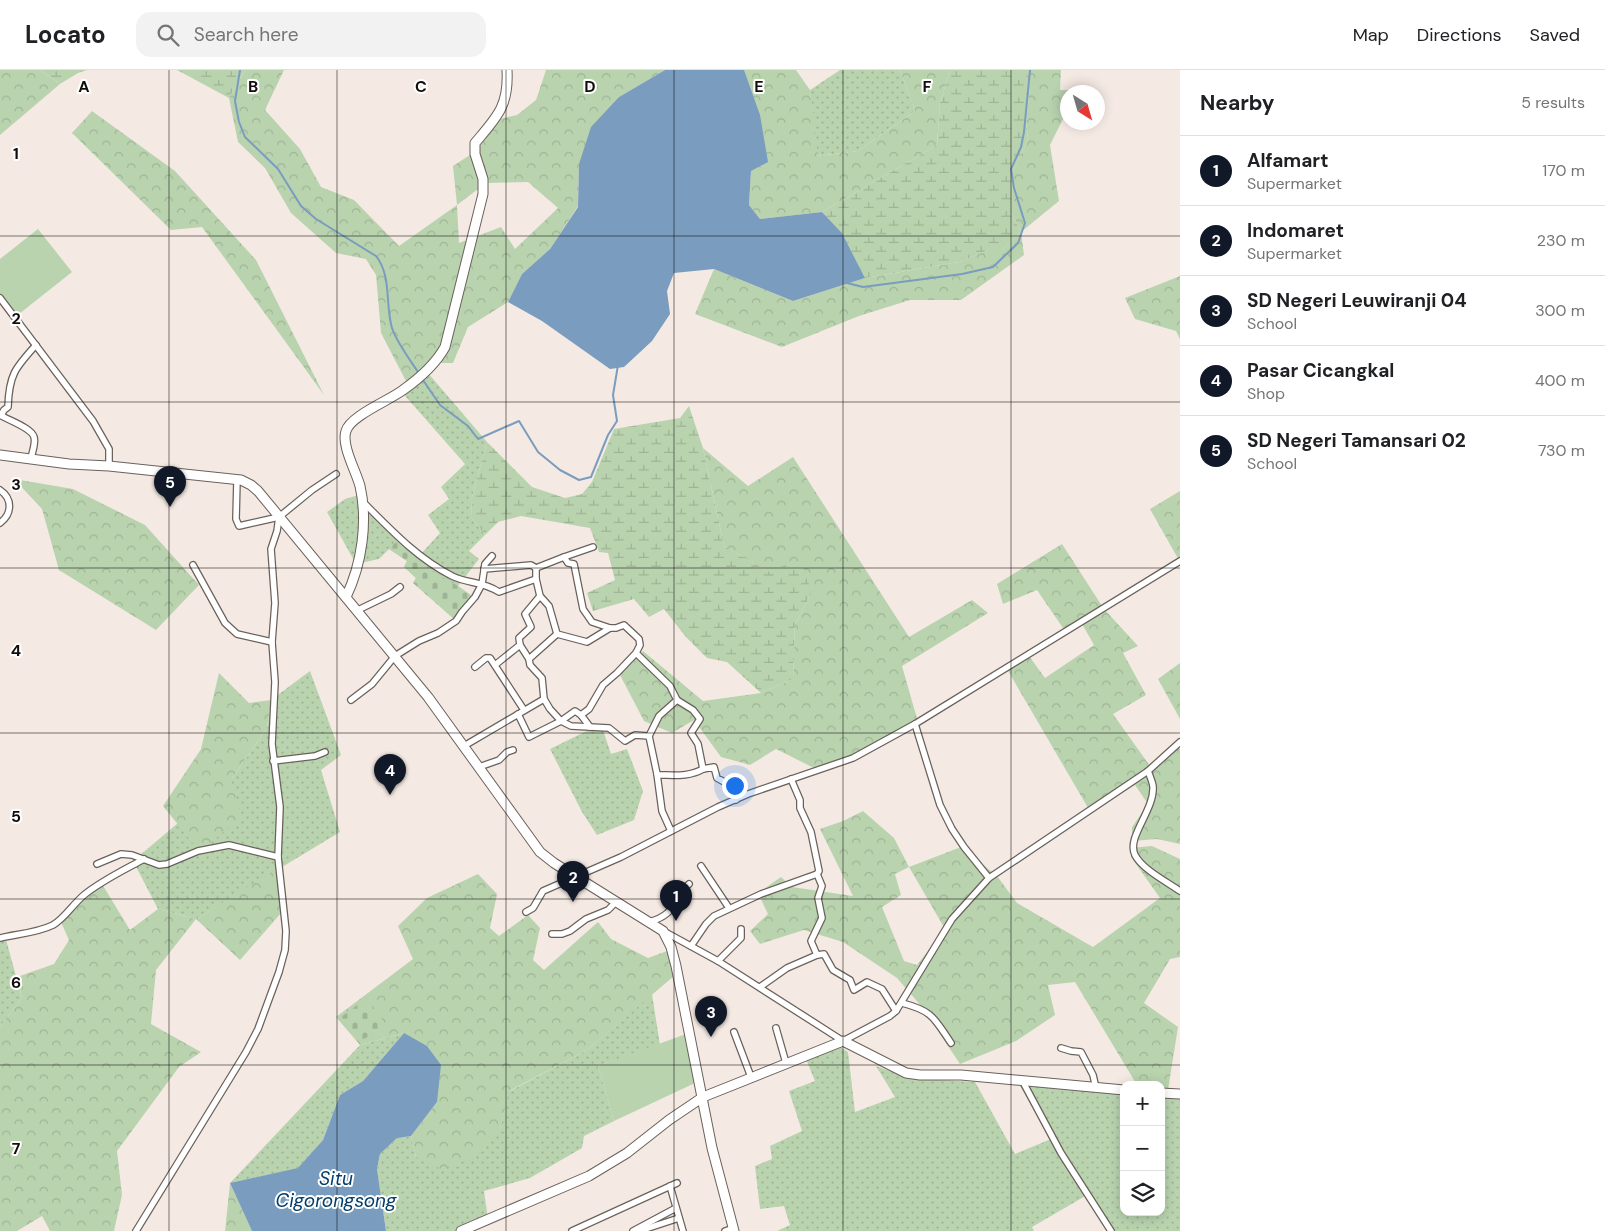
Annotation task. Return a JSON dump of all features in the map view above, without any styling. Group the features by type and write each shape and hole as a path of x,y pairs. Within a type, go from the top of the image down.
{"main road":[{"path":"346,596 362,548 363,533 360,486 345,439 346,430 354,420 402,391 417,379 434,364 445,347 483,194 482,179 475,154 475,143 502,109 508,82 508,70"},
{"path":"0,455 69,464 109,466 237,480 246,482 254,487 395,656 464,746 540,852 554,863 663,931 676,966 712,1148 731,1230"},
{"path":"461,1231 589,1176 627,1152 703,1097 843,1041 906,1073 962,1075 1120,1090"},
{"path":"1165,1093 1180,1094"}],"street":[{"path":"0,298 103,436 109,449 109,466"},
{"path":"31,458 35,439 34,435 18,423 7,420 0,415 8,407 12,377 17,367 36,346"},
{"path":"237,480 236,519 240,526 279,517 312,490 336,474"},
{"path":"0,490 8,498 10,504 9,512 0,523"},
{"path":"362,500 399,539 424,559 461,580 488,585 499,592 536,580"},
{"path":"136,1231 246,1052 261,1021 285,950 285,914 278,857 280,807 272,744 275,682 272,642 275,603 271,549 279,517"},
{"path":"536,568 593,547"},
{"path":"351,700 372,684 395,656 451,625 475,597 482,584 487,560 492,556"},
{"path":"564,557 568,563 574,564 583,609 592,622 610,628 624,625 639,640 640,645 636,653 617,674 603,685 589,709 581,715"},
{"path":"526,912 533,908 543,891 621,857 736,800 853,758 915,724 1180,561"},
{"path":"193,565 225,623 238,634 272,642"},
{"path":"484,569 531,565 536,568"},
{"path":"536,568 536,580 540,596 549,606 557,634"},
{"path":"358,610 400,587"},
{"path":"540,596 525,614 531,627 519,638 520,645 529,659 530,665 542,678 544,699 550,708 561,721 571,726 609,728 625,741 635,735 649,736"},
{"path":"557,634 588,642 610,628"},
{"path":"529,659 557,634"},
{"path":"495,664 520,645"},
{"path":"636,653 670,686 677,700 693,710 700,719 691,733 698,744 702,769"},
{"path":"475,667 488,658 495,664 524,710"},
{"path":"464,746 544,699"},
{"path":"671,831 662,811 649,736 659,716 677,700"},
{"path":"518,714 529,737 561,721 575,711 581,715 590,727"},
{"path":"915,724 940,805 956,835 989,878"},
{"path":"663,931 718,961 843,1041 896,1011 952,919 989,878 1148,771 1180,742"},
{"path":"479,767 499,760 507,752 513,750"},
{"path":"273,761 315,756 325,752"},
{"path":"657,774 686,775 714,767 717,778 728,784 736,800"},
{"path":"1148,771 1153,784 1152,800 1149,810 1136,833 1133,846 1134,855 1142,865 1180,891"},
{"path":"791,779 814,842 819,871 817,874 822,886 818,898 822,918 811,941 818,955"},
{"path":"97,864 121,854 132,855 158,865 167,864 198,851 229,845 278,857"},
{"path":"0,938 51,926 59,921 84,895 144,859"},
{"path":"701,866 729,908"},
{"path":"691,946 714,916 761,894 817,874"},
{"path":"649,922 662,918 676,904 682,891 689,884"},
{"path":"552,934 562,934 570,931 586,920 608,910 616,902"},
{"path":"718,961 741,938 742,929"},
{"path":"760,987 787,968 824,954 833,970 850,980 854,990 867,982 882,989 896,1011"},
{"path":"902,1003 916,1006 934,1017 951,1044"},
{"path":"776,1028 786,1063"},
{"path":"734,1032 751,1077"},
{"path":"1061,1048 1081,1052 1093,1075 1096,1088"},
{"path":"1023,1082 1061,1153 1111,1231"},
{"path":"572,1231 581,1229 677,1183"},
{"path":"670,1186 682,1231"},
{"path":"633,1231 676,1208"},
{"path":"638,1231 679,1218"}],"green space":[{"path":"0,70 40,70 60,84 0,135"},
{"path":"40,70 87,70 60,84"},
{"path":"177,70 245,70 229,98"},
{"path":"245,70 284,70 265,110 300,149 321,187 354,200 399,246 457,205 453,166 479,149 491,121 517,115 536,100 546,70 665,70 619,97 579,164 578,206 550,249 522,274 508,302 468,327 453,363 437,363 407,383 381,333 376,275 366,259 336,253 291,213 265,168 238,142 229,98","holes":["528,182 558,208 515,249 501,227 459,243 457,205 486,183"]},
{"path":"744,70 796,70 810,90 818,156 858,151 915,111 900,70 950,70 940,103 937,145 822,212 760,219 749,205 751,171"},
{"path":"840,70 900,70 915,111 858,151 817,156 810,90"},
{"path":"950,70 1028,70 1030,88 1026,121 1028,140 1012,173 1012,214 1021,232 1002,250 988,250 959,262 865,278 842,233 822,212 937,145 940,103"},
{"path":"1028,70 1061,70 1060,125 1050,145 1059,201 1021,232 1012,214 1012,173 1028,140 1026,121 1030,88"},
{"path":"92,111 175,171 256,260 324,395 202,227 171,230 72,133"},
{"path":"38,229 72,272 14,318 0,300 0,259"},
{"path":"1021,232 1024,255 961,300 910,300 859,316 782,347 695,314 714,269 793,301 865,278 959,262 988,250 1002,250"},
{"path":"1180,276 1180,339 1176,331 1135,319 1125,298"},
{"path":"428,373 487,442 472,497 471,517 485,535 469,551 479,559 458,586 472,596 413,583 416,578 404,567 407,561 389,549 379,559 356,564 327,512 345,499 362,494 398,540 419,556 440,533 428,515 449,499 441,487 465,464 399,389"},
{"path":"689,406 703,448 724,546 771,573 786,564 808,571 810,596 795,624 793,679 761,693 727,662 707,658 685,636 664,609 649,617 634,599 593,611 587,593 615,580 608,553 599,552 590,528 521,516 498,522 485,535 471,517 472,497 487,442 532,487 565,498 582,494 592,482 614,429 680,418"},
{"path":"703,448 748,486 793,457 909,637 972,600 988,613 902,666 918,722 850,761 820,771 776,749 750,765 721,757 694,720 672,733 644,721 620,675 643,651 703,701 761,693 793,679 795,624 810,596 724,546"},
{"path":"14,479 73,489 145,525 199,585 156,630 59,570 42,509"},
{"path":"1180,491 1180,562 1150,509"},
{"path":"398,540 419,556 429,570 472,596 456,621 413,583 416,578 404,567 407,561 389,549"},
{"path":"1062,544 1104,609 1138,646 1123,653 1146,695 1113,714 1150,766 1176,744 1180,750 1180,844 1157,839 1132,841 1132,827 1148,804 1135,785 1091,813 1007,669 1029,656 1045,678 1094,645 1081,622 1065,631 1037,590 1003,604 997,584"},
{"path":"1180,663 1180,719 1158,679"},
{"path":"310,671 341,755 321,770 340,832 196,919 158,909 133,861 178,823 201,852 231,780 267,728 271,700"},
{"path":"219,673 249,703 271,700 267,728 231,780 242,816 200,852 163,806 201,749"},
{"path":"601,724 611,754 627,749 643,791 634,820 597,835 582,812 550,749"},
{"path":"863,811 894,838 909,867 961,847 997,876 1017,903 1093,947 1160,898 1131,857 1131,848 1152,846 1180,859 1180,957 1170,959 1144,1003 1178,1027 1168,1090 1165,1090 1165,1081 1135,1081 1075,982 1048,985 1055,1015 1016,1041 960,1064 922,1007 897,978 843,942 804,930 760,944 750,931 768,914 758,893 781,877 792,887 853,896 820,829 843,821","holes":["909,867 945,929 917,965 904,961 882,907 901,895 895,874"]},
{"path":"278,868 282,912 240,960 196,919"},
{"path":"478,874 497,894 490,928 499,936 528,915 540,928 533,960 544,970 598,922 611,939 648,958 667,951 674,976 587,1050 509,1091 500,1129 477,1156 441,1169 416,1157 411,1136 437,1102 404,1033 360,1045 336,1017 413,959 398,926 427,898"},
{"path":"102,884 130,930 158,909 196,919 156,970 151,1024 201,1052 179,1067 117,1151 122,1195 114,1231 50,1231 42,1216 17,1231 0,1231 0,1027 22,998 17,977 54,964 69,940 60,920"},
{"path":"5,936 22,998 0,1027 0,937"},
{"path":"652,994 660,1045 598,1066 614,1121 584,1136 582,1148 530,1178 484,1191 488,1219 461,1231 386,1231 377,1169 380,1154 398,1137 411,1136 416,1157 500,1129 508,1092 587,1050"},
{"path":"367,998 386,1025 361,1041 341,1017"},
{"path":"404,1033 363,1081 340,1095 323,1140 298,1169 230,1183 360,1045"},
{"path":"686,1034 695,1083 614,1121 598,1066"},
{"path":"839,1046 848,1052 855,1112 895,1097 876,1066 909,1078 975,1082 1015,1154 1051,1139 1020,1086 1120,1092 1120,1216 1165,1216 1165,1096 1180,1098 1180,1231 1111,1231 1087,1195 1032,1227 1034,1231 777,1231 790,1225 784,1206 760,1209 755,1166 772,1159 770,1146 802,1131 789,1091 815,1081 806,1059"},
{"path":"230,1183 252,1231 225,1231"}],"water":[{"path":"665,70 744,70 760,115 768,162 751,171 749,205 760,219 822,212 842,233 865,278 793,301 714,269 674,273 667,291 670,314 652,341 624,367 610,369 542,321 508,302 522,274 550,249 578,207 579,164 591,127 619,97"},
{"name":"Situ Cigorongsong","path":"404,1033 427,1046 441,1065 437,1102 411,1136 397,1138 380,1154 377,1169 386,1231 252,1231 230,1183 298,1168 323,1140 340,1095 363,1081"}],"waterway":[{"path":"240,70 235,101 239,122 245,137 278,169 301,206 316,219 376,256 384,272 392,328 418,372"},
{"path":"847,283 863,287 962,274 993,267 1018,243 1025,223 1014,188 1011,169 1021,147 1024,132 1030,70"},
{"path":"423,380 440,405 468,426 478,439 519,421 538,452 560,470 579,480 591,477 608,435 617,421 613,395 618,365"}],"place":[{"name":"SD Negeri Tamansari 02","path":"170,507"},
{"name":"Pasar Cicangkal","path":"390,795"},
{"name":"Indomaret","path":"573,902"},
{"name":"Alfamart","path":"676,921"},
{"name":"SD Negeri Leuwiranji 04","path":"711,1037"}]}
